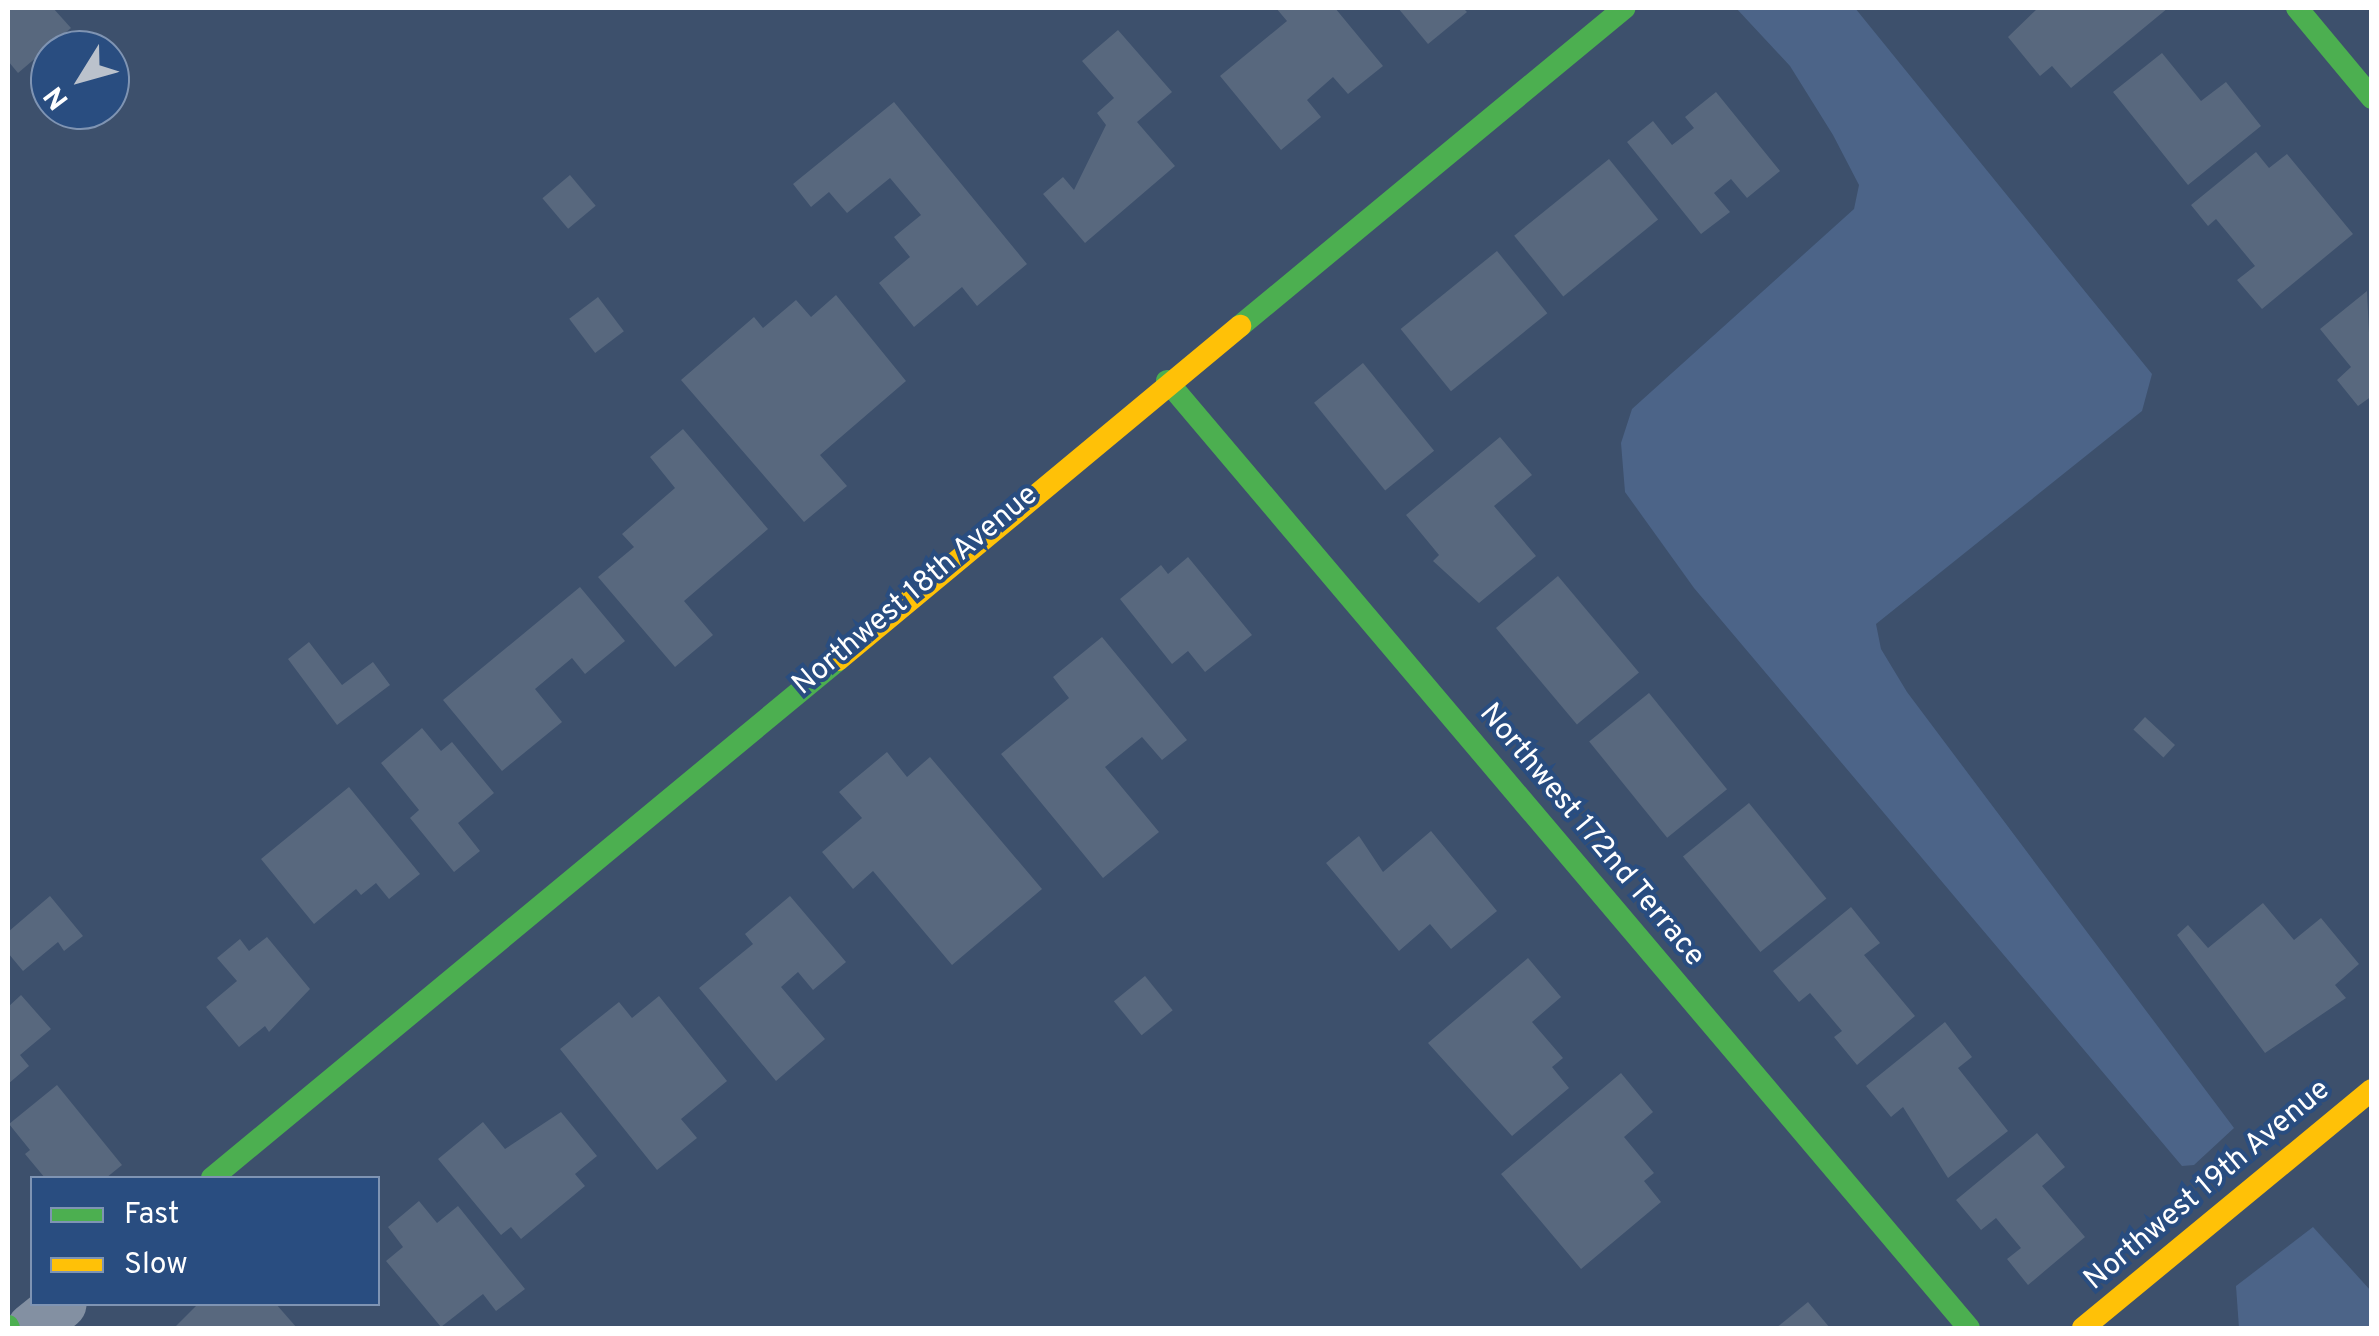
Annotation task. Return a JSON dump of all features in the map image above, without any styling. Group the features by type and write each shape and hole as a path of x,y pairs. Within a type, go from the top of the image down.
{"street":[{"name":"Northwest 18th Avenue","path":"214,1176 1167,381 1625,8"},
{"path":"2297,8 2372,98"},
{"name":"Northwest 172nd Terrace","path":"1167,381 1970,1328"},
{"name":"Northwest 19th Avenue","path":"2083,1328 2372,1090"},
{"path":"32,1328 60,1306"}],"water":[{"path":"1736,8 1855,8 2152,374 2142,411 1876,624 1881,649 1907,692 2234,1128 2194,1165 2182,1166 1694,588 1625,492 1621,443 1632,409 1854,209 1859,185 1833,135 1790,66"},
{"path":"2313,1227 2371,1291 2371,1328 2239,1328 2236,1286"}],"building":[{"path":"8,8 53,8 71,28 30,30 30,63 18,73 8,61"},
{"path":"1276,8 1335,8 1383,66 1348,94 1333,77 1307,100 1321,117 1281,150 1220,76 1287,21"},
{"path":"1398,8 1463,8 1467,12 1428,44"},
{"path":"2038,8 2168,8 2071,88 2052,66 2040,76 2008,37"},
{"path":"1118,30 1172,92 1137,122 1175,166 1085,243 1043,194 1063,177 1074,190 1106,125 1097,113 1114,98 1082,61"},
{"path":"2162,53 2201,101 2226,82 2261,126 2188,185 2113,92"},
{"path":"1716,92 1780,171 1747,198 1731,179 1714,193 1730,212 1701,234 1627,142 1653,121 1672,145 1694,128 1685,117"},
{"path":"894,102 1027,264 977,306 962,287 914,327 879,283 910,257 894,237 921,215 890,178 847,213 829,192 811,207 793,184"},
{"path":"2256,152 2269,168 2287,154 2353,234 2262,309 2237,280 2255,266 2216,219 2208,226 2191,205"},
{"path":"1609,159 1658,220 1563,296 1514,236"},
{"path":"570,175 596,206 568,229 542,198"},
{"path":"1497,251 1547,313 1451,391 1401,329"},
{"path":"2367,291 2372,396 2358,406 2337,380 2351,367 2320,329"},
{"path":"836,295 906,381 820,455 847,486 804,522 681,380 754,317 763,328 796,300 811,317"},
{"path":"598,297 624,331 595,353 569,319"},
{"path":"1363,363 1434,451 1385,490 1314,403"},
{"path":"683,429 768,529 684,601 713,635 675,667 598,577 634,547 622,534 675,488 650,457"},
{"path":"1500,437 1532,475 1494,506 1536,556 1479,603 1433,561 1439,555 1406,515"},
{"path":"1188,557 1252,635 1205,672 1188,651 1172,664 1120,599 1161,565 1168,574"},
{"path":"1558,576 1639,673 1577,725 1496,628"},
{"path":"580,587 625,641 585,674 572,658 535,689 562,722 502,771 443,700"},
{"path":"1102,637 1187,740 1162,760 1142,737 1105,767 1159,832 1103,878 1001,754 1069,698 1053,677"},
{"path":"309,642 342,685 373,662 390,685 337,725 288,659"},
{"path":"1649,693 1727,789 1667,838 1589,741"},
{"path":"2145,717 2175,745 2163,757 2133,729"},
{"path":"422,728 441,751 452,742 494,793 458,823 480,851 454,872 410,818 419,810 381,763"},
{"path":"887,752 907,777 930,757 1042,889 952,965 873,871 853,889 822,852 862,818 839,792"},
{"path":"349,787 420,874 389,899 376,883 361,895 356,889 314,924 261,859"},
{"path":"1749,803 1826,899 1760,952 1683,856"},
{"path":"1431,831 1497,911 1451,949 1430,924 1399,951 1326,863 1359,836 1383,872"},
{"path":"50,896 83,936 64,951 58,942 23,971 8,953 8,932"},
{"path":"790,896 846,962 813,990 798,972 781,987 825,1039 776,1081 699,988 753,944 745,934"},
{"path":"2263,903 2294,940 2321,918 2359,964 2335,985 2346,998 2265,1053 2177,935 2188,925 2208,948"},
{"path":"1851,907 1880,943 1864,955 1915,1016 1857,1065 1834,1037 1842,1031 1810,993 1799,1002 1773,971"},
{"path":"267,937 310,989 269,1032 265,1026 239,1047 206,1007 237,981 217,958 240,939 249,951"},
{"path":"1528,958 1561,997 1532,1022 1563,1058 1552,1067 1569,1088 1512,1136 1428,1043"},
{"path":"1145,976 1173,1010 1142,1035 1114,1001"},
{"path":"21,995 51,1029 20,1055 29,1066 8,1084 8,1007"},
{"path":"659,996 727,1081 681,1119 697,1138 657,1170 560,1049 619,1002 632,1018"},
{"path":"1945,1022 1972,1057 1958,1068 2008,1131 1948,1178 1903,1107 1891,1117 1866,1086"},
{"path":"1621,1073 1653,1112 1624,1137 1654,1173 1644,1181 1661,1202 1581,1269 1501,1174"},
{"path":"57,1085 122,1165 108,1176 43,1176 25,1154 30,1150 9,1124"},
{"path":"561,1112 597,1156 575,1174 585,1186 521,1239 511,1227 501,1235 438,1159 483,1122 505,1149"},
{"path":"2037,1133 2065,1167 2042,1186 2085,1237 2028,1285 2007,1259 2021,1248 1996,1218 1981,1230 1956,1200"},
{"path":"419,1201 437,1223 458,1206 525,1289 496,1311 483,1294 441,1327 386,1261 403,1247 388,1227"},
{"path":"1808,1302 1830,1328 1776,1328"},
{"path":"196,1306 278,1306 297,1328 174,1328"}],"traffic: fast":[{"path":"1240,326 1625,8"},
{"path":"2297,8 2372,98"},
{"path":"1167,381 1969,1328"},
{"path":"214,1176 838,660"}],"traffic: slow":[{"path":"838,660 1240,326"},
{"path":"2083,1328 2372,1090"}]}
